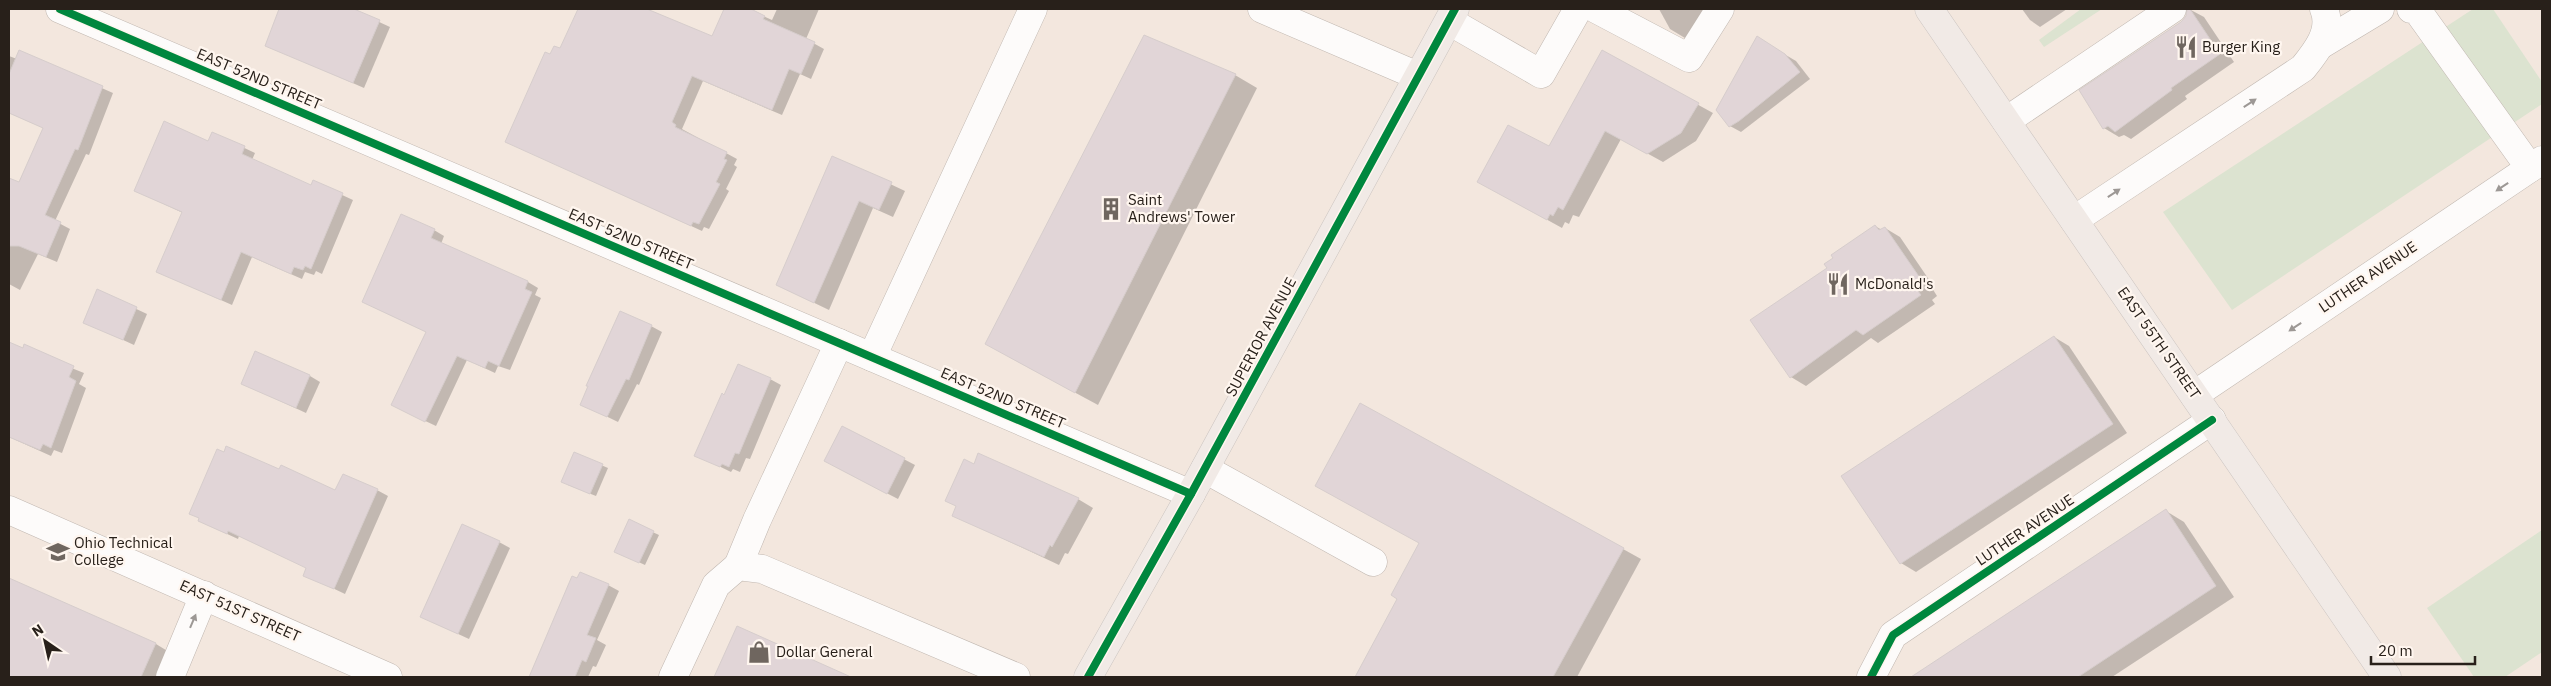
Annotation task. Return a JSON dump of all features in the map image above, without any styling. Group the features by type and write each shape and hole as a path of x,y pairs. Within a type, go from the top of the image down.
{"main road":[{"name":"EAST 55TH STREET","path":"1929,9 2387,677"},
{"name":"SUPERIOR AVENUE","path":"1088,677 1205,469 1452,15"}],"street":[{"name":"EAST 52ND STREET","path":"60,9 1191,494"},
{"path":"872,357 1033,9"},
{"path":"1262,9 1418,76"},
{"path":"1452,15 1541,74 1578,9"},
{"path":"1596,9 1689,58 1720,9"},
{"path":"2006,121 2172,9"},
{"path":"2322,44 2327,15 2324,9"},
{"path":"2074,220 2303,68 2322,44 2380,9"},
{"path":"2410,9 2417,10 2536,164"},
{"name":"LUTHER AVENUE","path":"2194,395 2536,164"},
{"path":"673,677 716,585 738,566 757,520 839,343"},
{"name":"LUTHER AVENUE","path":"1871,677 1893,635 2212,420"},
{"path":"1205,469 1373,562"},
{"name":"EAST 51ST STREET","path":"9,510 388,677"},
{"path":"738,566 762,569 1016,677"},
{"path":"170,677 204,595"}],"green space":[{"path":"2081,9 2102,9 2044,47 2039,40"},
{"path":"2473,9 2493,9 2542,82 2542,104 2232,310 2163,212"},
{"path":"2542,530 2542,652 2505,677 2474,677 2427,608"}],"building":[{"path":"279,9 354,9 380,20 353,83 265,46"},
{"path":"578,9 647,9 712,36 724,9 751,9 765,16 763,19 815,42 801,74 789,69 772,110 692,76 672,122 676,125 675,127 727,152 724,159 727,160 716,182 720,184 699,224 693,222 691,226 505,142 545,52 550,54 554,46 560,48"},
{"path":"2187,9 2190,9 2220,54 2171,88 2172,90 2115,132 2108,126 2103,129 2079,90 2181,22 2186,16"},
{"name":"Saint Andrews' Tower","path":"1144,35 1236,74 1075,393 985,344"},
{"path":"1757,36 1785,54 1800,72 1729,127 1716,110"},
{"path":"19,50 103,86 78,150 75,149 45,215 61,222 46,257 19,246 9,246 9,178 19,182 43,128 9,113 9,74"},
{"path":"1602,50 1699,103 1681,133 1647,154 1605,131 1563,210 1558,207 1553,216 1550,214 1547,220 1477,182 1508,125 1549,146"},
{"path":"164,121 208,141 212,132 245,146 242,154 311,185 313,180 343,193 311,269 305,266 303,270 294,267 291,274 241,252 221,300 156,272 182,212 134,191"},
{"path":"832,156 892,182 879,210 859,201 814,303 776,285"},
{"path":"401,214 435,229 431,238 528,281 525,289 532,292 499,366 488,361 485,368 457,356 425,422 391,405 426,332 362,302"},
{"path":"1875,225 1879,230 1885,227 1920,278 1917,279 1923,287 1918,291 1921,295 1863,335 1856,330 1790,378 1750,320 1827,268 1824,264 1833,258 1831,255"},
{"path":"97,289 137,307 123,340 83,323"},
{"path":"620,311 652,325 629,380 626,379 607,417 580,405 588,386 586,386"},
{"path":"2054,336 2113,424 1900,564 1841,476"},
{"path":"9,342 23,348 24,344 74,366 69,377 76,381 51,448 43,444 40,450 9,437"},
{"path":"255,351 310,375 296,408 241,384"},
{"path":"738,364 771,378 739,454 735,453 729,467 722,464 720,467 694,456 722,393 724,395"},
{"path":"1360,403 1624,548 1553,677 1355,677 1397,599 1391,595 1419,543 1315,486"},
{"path":"842,426 905,458 887,494 824,461"},
{"path":"226,446 279,469 281,465 335,490 343,474 378,489 334,589 303,576 306,568 228,531 227,534 198,521 199,518 189,514 217,449 224,452"},
{"path":"574,452 603,464 590,494 561,482"},
{"path":"978,453 1079,498 1052,547 1050,545 1044,557 952,516 956,506 945,501 964,459 974,464"},
{"path":"2166,509 2216,586 2078,677 1911,677"},
{"path":"629,519 654,531 639,563 614,552"},
{"path":"462,524 500,541 458,634 420,617"},
{"path":"580,572 609,584 587,635 596,638 586,662 582,660 575,677 529,677 572,576 577,578"},
{"name":"Ohio Technical College","path":"9,578 156,643 141,677 9,677"},
{"name":"Dollar General","path":"737,626 851,677 714,677"}],"cycle path":[{"path":"60,9 1191,494"},
{"path":"1088,677 1191,494 1455,9"},
{"path":"1871,677 1893,635 2212,420"}],"place":[{"name":"Burger King","path":"2186,47"},
{"name":"Saint Andrews' Tower","path":"1111,209"},
{"name":"McDonald's","path":"1838,284"},
{"name":"Ohio Technical College","path":"58,552"},
{"name":"Dollar General","path":"759,652"}]}
